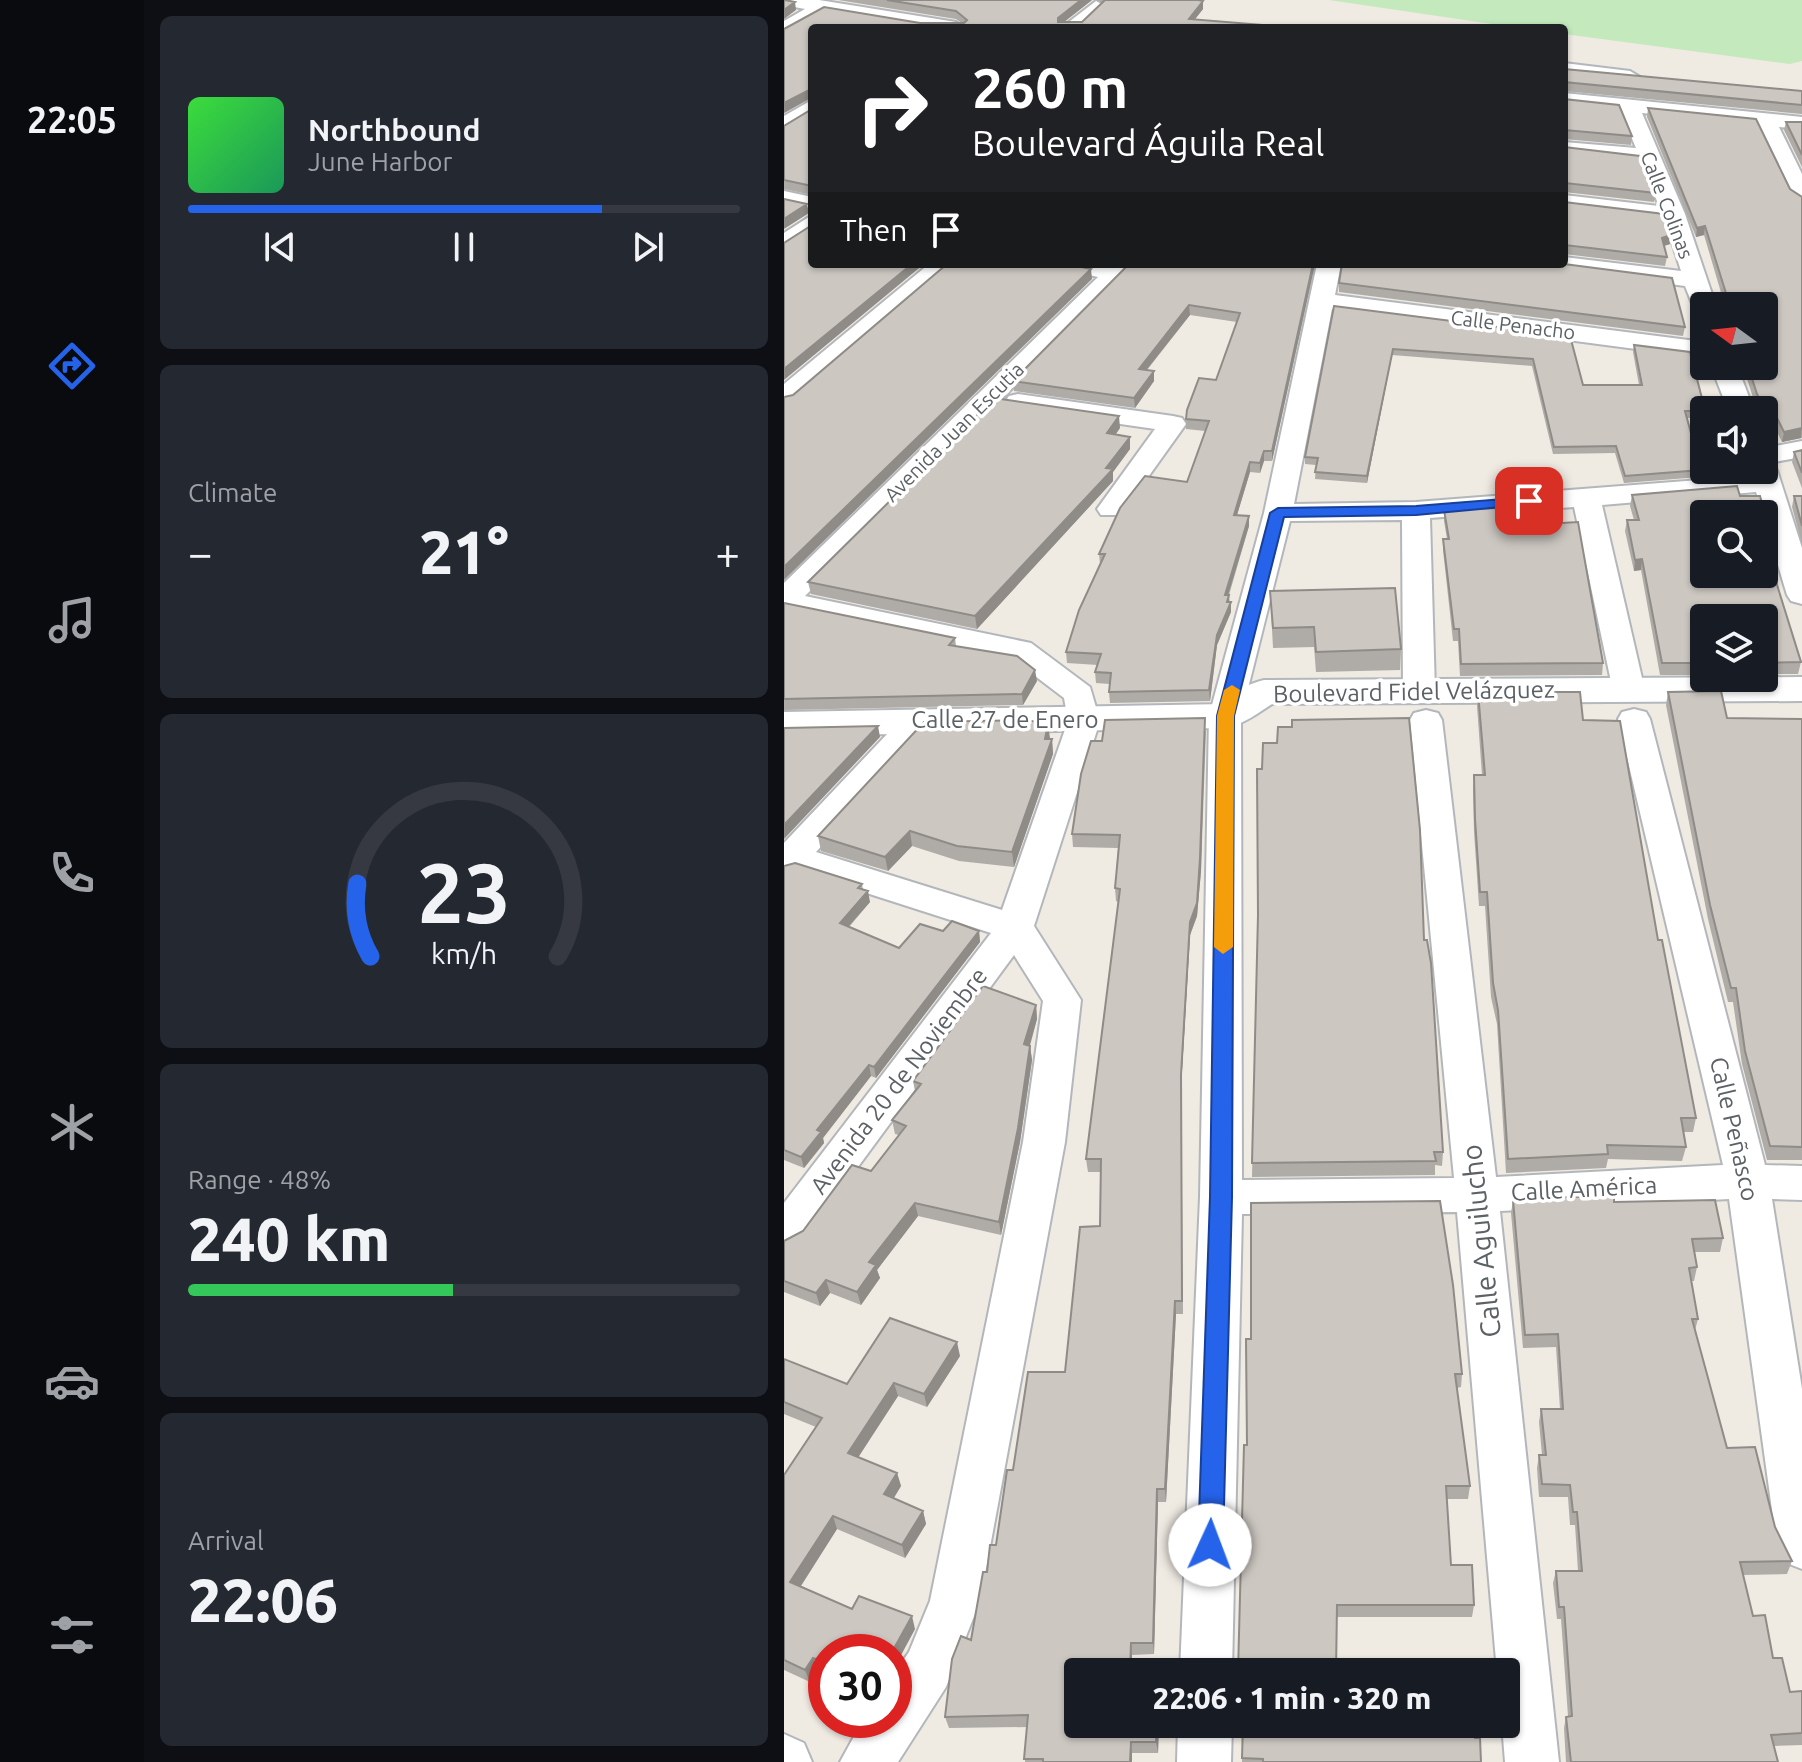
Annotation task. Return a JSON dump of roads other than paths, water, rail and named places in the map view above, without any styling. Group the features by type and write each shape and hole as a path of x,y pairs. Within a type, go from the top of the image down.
{"main road":[{"name":"Boulevard Fidel Velázquez","path":"1632,705 1802,689"},
{"name":"Boulevard Fidel Velázquez","path":"1225,716 1262,721 1422,706 1632,705 1802,718"},
{"name":"Calle 27 de Enero","path":"784,724 919,720 1084,721 1225,716"}],"street":[{"path":"786,0 915,24"},
{"path":"784,29 822,6"},
{"path":"1075,24 1096,6"},
{"path":"928,24 950,8"},
{"path":"1568,69 1647,79"},
{"path":"784,94 808,102"},
{"path":"1568,99 1802,123"},
{"name":"Calle Colinas","path":"1628,105 1674,214 1700,292"},
{"path":"784,126 808,106"},
{"path":"1765,119 1802,197"},
{"path":"1568,148 1648,156"},
{"path":"784,198 808,203"},
{"path":"1568,202 1674,214"},
{"path":"784,244 808,225"},
{"path":"1568,264 1696,280"},
{"path":"784,397 938,268"},
{"path":"1206,1658 1221,1197 1225,716 1278,513 1328,268"},
{"name":"Avenida Juan Escutia","path":"784,600 1120,269"},
{"name":"Calle Penacho","path":"1321,300 1690,348"},
{"path":"988,398 1173,424 1111,509"},
{"path":"1778,463 1802,449"},
{"path":"1278,513 1416,511 1586,496 1690,481"},
{"path":"1769,484 1802,595"},
{"name":"Calle Peñasco","path":"1586,496 1632,705 1748,1181 1802,1546"},
{"name":"Calle Aguilucho","path":"1416,511 1422,706 1477,1195 1532,1762"},
{"path":"784,600 1020,650 1079,694 1084,721"},
{"path":"867,1762 928,1669 955,1601 1044,1142 1062,1000 1015,927 788,861 919,720"},
{"name":"Avenida 20 de Noviembre","path":"791,1214 1015,927 1084,721"},
{"name":"Calle América","path":"1221,1197 1477,1195 1748,1181 1802,1183"},
{"path":"1204,1762 1205,1738"}]}
